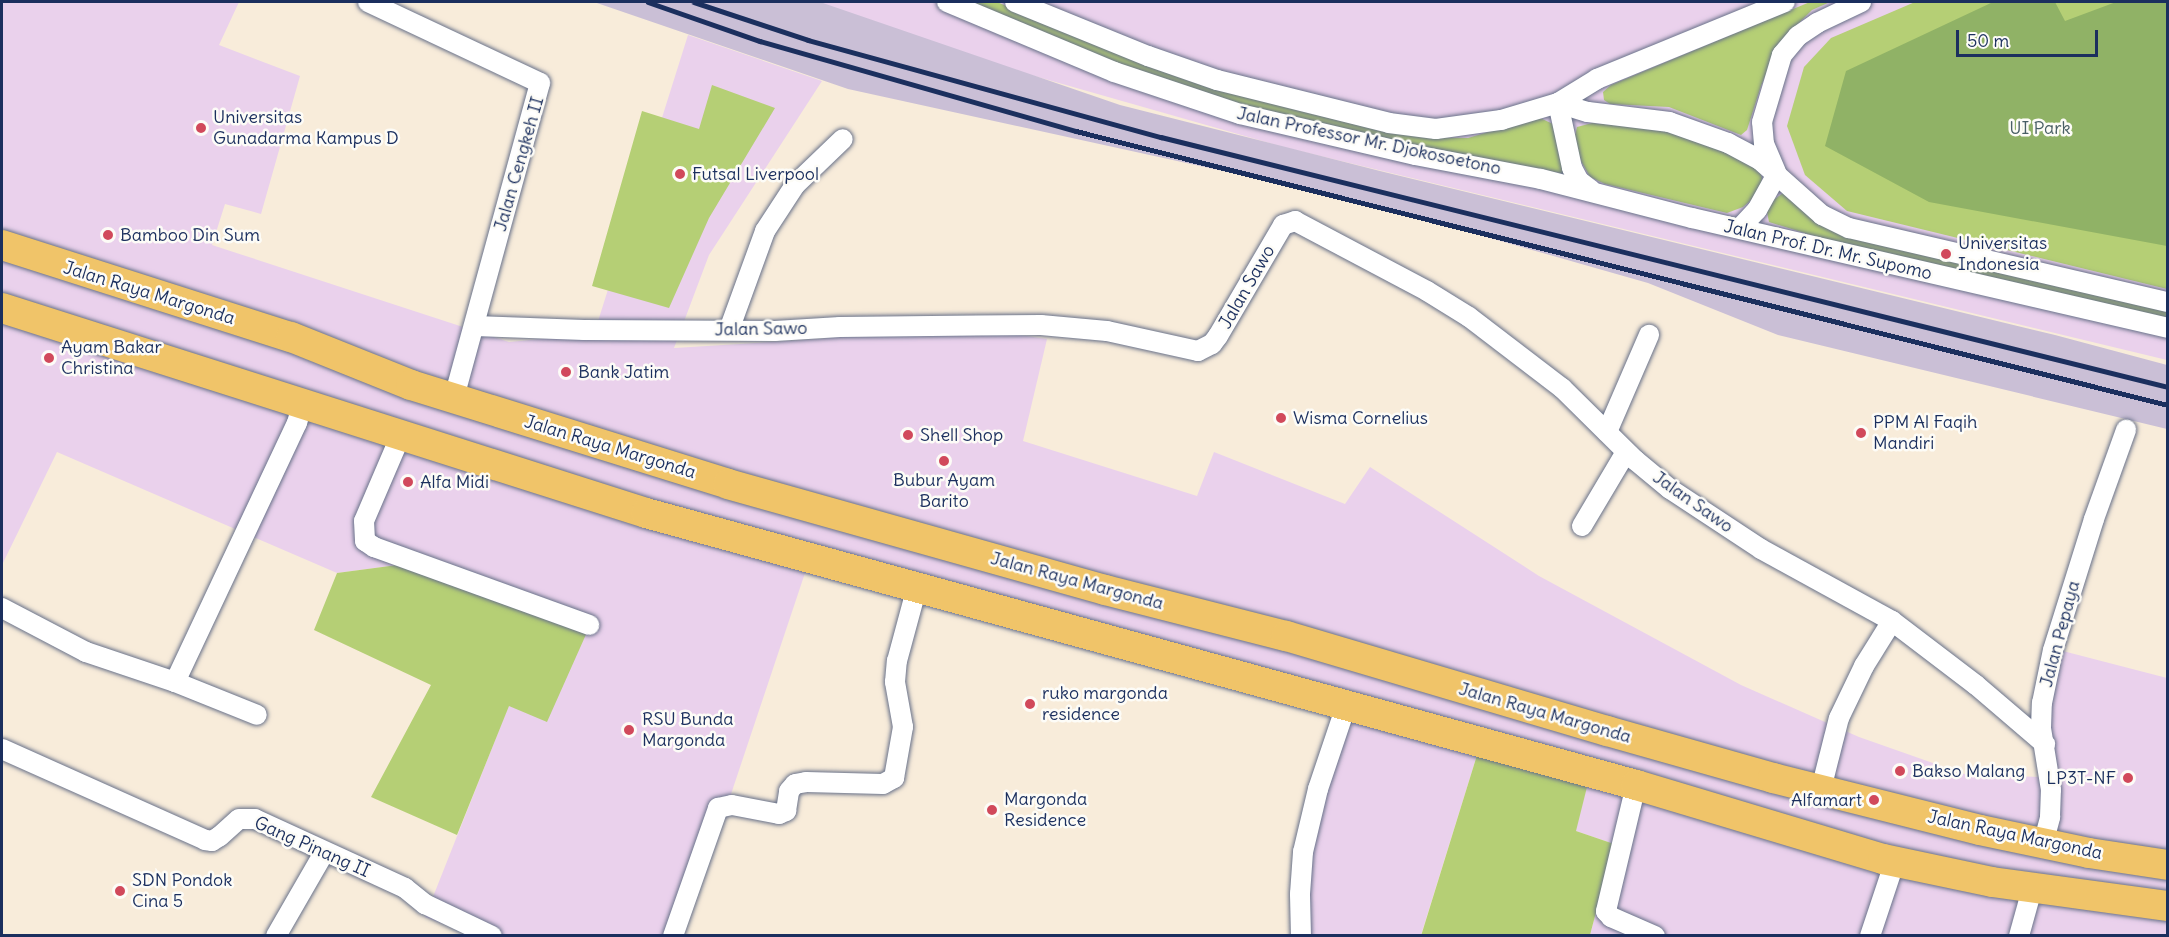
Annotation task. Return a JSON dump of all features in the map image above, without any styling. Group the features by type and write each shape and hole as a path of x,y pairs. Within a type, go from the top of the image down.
{"main road":[{"name":"Jalan Raya Margonda","path":"2,244 291,337 411,385 728,484 1105,590 1286,636 1606,731 1955,825 2043,844 2168,865"},
{"path":"2,308 400,437 646,513 1636,785 1895,861 2032,889 2168,906"},
{"path":"1081,633 1097,629 1104,619 1110,599 1105,590"},
{"path":"1126,645 1119,635 1120,623 1125,605 1137,598"}],"street":[{"name":"Jalan Cengkeh II","path":"368,2 540,83 475,326"},
{"name":"Jalan Professor Mr. Djokosoetono","path":"947,2 1072,56 1207,105 1372,145 1594,191"},
{"name":"Jalan Professor Mr. Djokosoetono","path":"1015,2 1148,56 1217,80 1389,123 1436,129 1464,127 1502,120 1558,103 1597,79 1785,2"},
{"path":"1740,228 1758,210 1778,174 1764,144 1762,122 1782,55 1798,36 1816,23 1860,2"},
{"path":"1558,103 1572,168 1579,182 1594,191"},
{"name":"Jalan Prof. Dr. Mr. Supomo","path":"1558,103 1588,112 1669,122 1690,128 1743,150 1778,174 1822,215 1850,228 2168,302"},
{"path":"729,330 765,231 795,185 843,139"},
{"name":"Jalan Prof. Dr. Mr. Supomo","path":"1594,191 1740,228 2168,328"},
{"name":"Jalan Sawo","path":"475,326 584,330 729,330 1041,325 1107,331 1186,349 1204,350 1218,336 1283,225 1289,220 1295,221 1427,291 1469,317 1562,388 1626,452 1670,489 1791,566 1892,621 1976,685 2045,744"},
{"path":"454,398 475,326"},
{"path":"1607,432 1649,335"},
{"path":"175,682 297,423 302,405"},
{"name":"Jalan Pepaya","path":"2043,844 2050,817 2051,790 2041,728 2042,703 2053,650 2094,519 2126,430"},
{"path":"400,437 364,521 365,541 374,547 589,625"},
{"path":"1582,526 1626,452"},
{"path":"673,936 718,808 732,805 778,814 786,811 789,791 795,784 806,782 883,784 894,778 903,727 895,682 897,661 917,587"},
{"path":"2,608 86,651 175,682 257,715"},
{"path":"1821,789 1839,718 1863,666 1892,621"},
{"path":"1301,936 1300,894 1303,852 1320,780 1346,706"},
{"name":"Gang Pinang II","path":"2,749 205,840 212,841 239,819 247,817 266,824 324,853 405,888 425,904 492,936"},
{"path":"1636,785 1606,908 1611,917 1632,931 1655,936"},
{"path":"276,936 324,853"},
{"path":"1870,936 1895,861"},
{"path":"2019,936 2032,889"}],"shaded area":[{"path":"2,2 239,2 219,45 300,76 261,214 225,204 212,245 509,342 594,334 688,35 822,81 709,255 674,348 820,339 945,324 1047,339 1023,441 1197,496 1214,452 1345,504 1370,467 1539,576 1741,685 1859,737 1967,775 2039,777 2059,650 2167,678 2167,935 1590,935 1614,844 1576,831 1478,752 1421,935 1305,935 1306,883 1315,832 1350,716 805,573 722,821 680,935 473,935 425,917 509,705 405,564 337,573 57,452 2,565"},
{"path":"594,2 820,2 1120,105 1380,171 2055,335 2167,365 2167,429 1778,335 1648,283 1364,202 848,89"},
{"name":"Universitas Indonesia","path":"801,2 2167,2 2167,360 1283,147 936,48"}],"green space":[{"path":"968,2 997,2 1121,54 1426,137 1468,138 1538,117 1553,124 1565,174 1425,148 1243,106 1116,63"},
{"path":"1810,2 1830,2 1812,10 1788,34 1775,53 1761,86 1747,130 1741,135 1669,107 1610,104 1604,100 1603,92 1611,85"},
{"name":"UI Park","path":"1915,2 2167,2 2167,289 1847,211 1805,175 1787,126 1804,67 1831,38"},
{"name":"UI Park","path":"1993,2 2055,2 2065,21 2116,2 2167,2 2167,246 1929,202 1825,146 1846,71"},
{"name":"Futsal Liverpool","path":"712,85 775,108 709,218 669,308 592,286 642,111 699,129"},
{"path":"1592,123 1666,129 1750,160 1759,169 1762,178 1761,186 1756,196 1743,207 1727,213 1605,184 1590,177 1577,154 1575,136 1577,127"},
{"path":"1783,193 1812,218 2167,309 2167,319 1830,241 1769,222 1767,212 1772,201"},
{"path":"405,564 592,621 547,722 509,706 457,835 371,797 431,685 314,630 337,573"},
{"path":"1478,752 1587,787 1576,831 1614,844 1590,935 1421,936"}],"railway":[{"path":"648,2 760,41 1076,131 2168,405"},
{"path":"694,2 808,40 1161,137 2168,387"}],"place":[{"name":"Universitas Gunadarma Kampus D","path":"201,128"},
{"name":"Futsal Liverpool","path":"680,174"},
{"name":"Bamboo Din Sum","path":"108,235"},
{"name":"Universitas Indonesia","path":"1946,254"},
{"name":"Ayam Bakar Christina","path":"49,358"},
{"name":"Bank Jatim","path":"566,372"},
{"name":"Wisma Cornelius","path":"1281,418"},
{"name":"PPM Al Faqih Mandiri","path":"1861,433"},
{"name":"Shell Shop","path":"908,435"},
{"name":"Bubur Ayam Barito","path":"944,461"},
{"name":"Alfa Midi","path":"408,482"},
{"name":"ruko margonda residence","path":"1030,704"},
{"name":"RSU Bunda Margonda","path":"629,730"},
{"name":"Bakso Malang","path":"1900,771"},
{"name":"LP3T-NF","path":"2128,778"},
{"name":"Alfamart","path":"1874,800"},
{"name":"Margonda Residence","path":"992,810"},
{"name":"SDN Pondok Cina 5","path":"120,891"}]}
